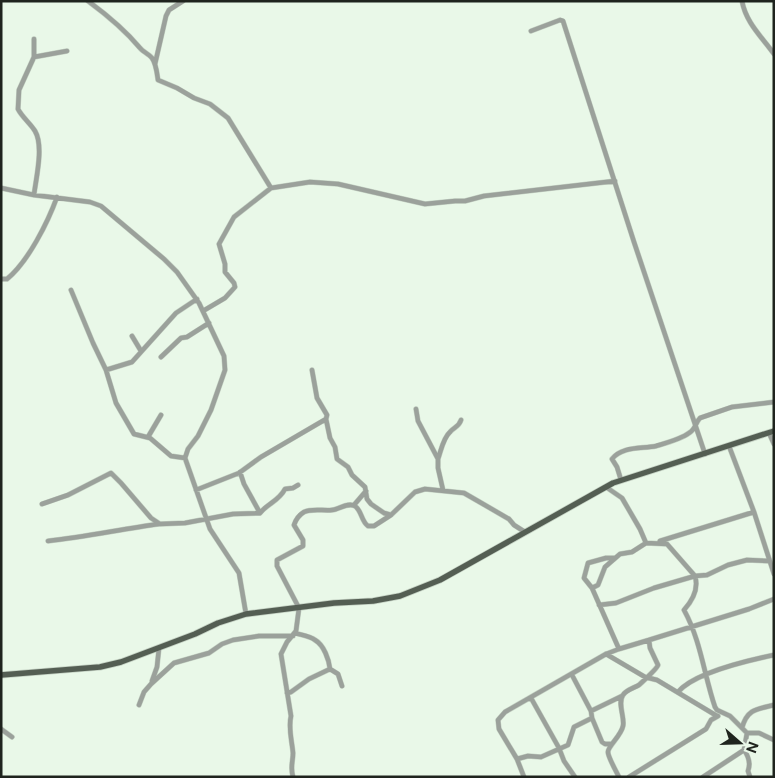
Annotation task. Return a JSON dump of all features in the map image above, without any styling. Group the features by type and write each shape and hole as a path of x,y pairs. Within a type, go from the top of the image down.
{"main road":[{"path":"1,675 100,667 121,662 195,634 218,623 246,614 334,603 373,601 414,591 440,580 606,487 771,432"}],"street":[{"path":"88,1 128,34 151,57 158,80 210,104 228,118 271,188"},
{"path":"155,65 166,16 169,10 183,1"},
{"path":"742,1 749,21 756,33 774,54"},
{"path":"531,31 560,20 563,21 705,454"},
{"path":"34,38 34,57 19,90 18,109 36,132 40,148 34,195"},
{"path":"34,57 67,51"},
{"path":"203,311 225,298 235,287 225,272 226,264 219,244 234,217 271,188 310,182 338,184 425,204 465,201 484,196 615,181"},
{"path":"1,188 34,195 90,202 101,206 171,265 197,300 224,356 225,370 211,410 198,436 188,449 185,458 210,529 239,573 246,614"},
{"path":"1,279 7,279 21,265 42,232 56,197"},
{"path":"71,290 106,370 116,403 125,421 134,434 148,437 167,454 185,458"},
{"path":"106,370 132,362 176,314 197,300"},
{"path":"162,357 178,340 187,337 209,323"},
{"path":"132,336 141,352"},
{"path":"312,370 317,398 328,415 326,419 337,458 348,467 352,475 365,487 367,499 376,508 391,516"},
{"path":"619,494 620,481 617,467 612,461 613,457 629,450 655,446 689,434 695,428 700,418 732,407 774,402"},
{"path":"416,410 418,421 438,459"},
{"path":"148,437 161,415"},
{"path":"196,490 240,472 261,457 326,419"},
{"path":"443,490 438,471 438,459 445,438 462,420"},
{"path":"771,432 774,444"},
{"path":"729,446 754,512 768,561 774,574"},
{"path":"240,472 244,484 260,513"},
{"path":"42,504 68,495 111,473 151,518 160,524"},
{"path":"260,513 267,504 279,500 285,489 298,485"},
{"path":"606,487 619,494 640,529 646,543"},
{"path":"354,505 359,510 364,523 368,526 374,526 391,516 416,492 443,490 467,494 509,519 514,525 525,532"},
{"path":"293,777 290,769 293,755 290,722 292,716 281,654 298,626 300,608 276,562 303,546 303,540 294,525 297,518 306,511 329,511 354,505 366,491"},
{"path":"652,544 754,512"},
{"path":"48,541 96,535 120,529 160,524 171,525 233,514 260,513"},
{"path":"592,588 598,585 605,567 620,554 632,552 646,543 667,544 695,576 696,583 693,599 684,610 693,627 706,674 706,682 717,713"},
{"path":"616,558 606,558 588,563 584,578 592,588 619,649"},
{"path":"599,605 616,603 654,588 695,576 707,575 728,565 747,560 768,561"},
{"path":"524,777 517,759 499,729 498,720 505,712 606,654 749,610 774,599"},
{"path":"139,706 144,692 174,663 208,653 227,642 249,637 294,634 316,640 326,654 330,669 338,674 342,686"},
{"path":"591,711 622,696 641,683 657,668 658,665 650,648 649,640"},
{"path":"151,684 157,667 159,648"},
{"path":"606,654 645,678 657,680 717,713 723,713 742,725 747,733 744,750 750,764 748,771 750,777"},
{"path":"678,692 682,686 706,674 774,655"},
{"path":"287,693 330,669"},
{"path":"572,675 591,711 602,742 615,767 614,770 620,777"},
{"path":"608,753 612,744 616,742 624,724 620,700 622,696"},
{"path":"531,698 575,777"},
{"path":"742,725 753,710 774,705"},
{"path":"629,777 706,729 717,713"},
{"path":"517,759 528,756 541,757 568,745 574,727 592,718"},
{"path":"1,729 12,737"},
{"path":"747,733 759,733 774,740"},
{"path":"602,742 612,744"},
{"path":"703,777 744,750"}]}
